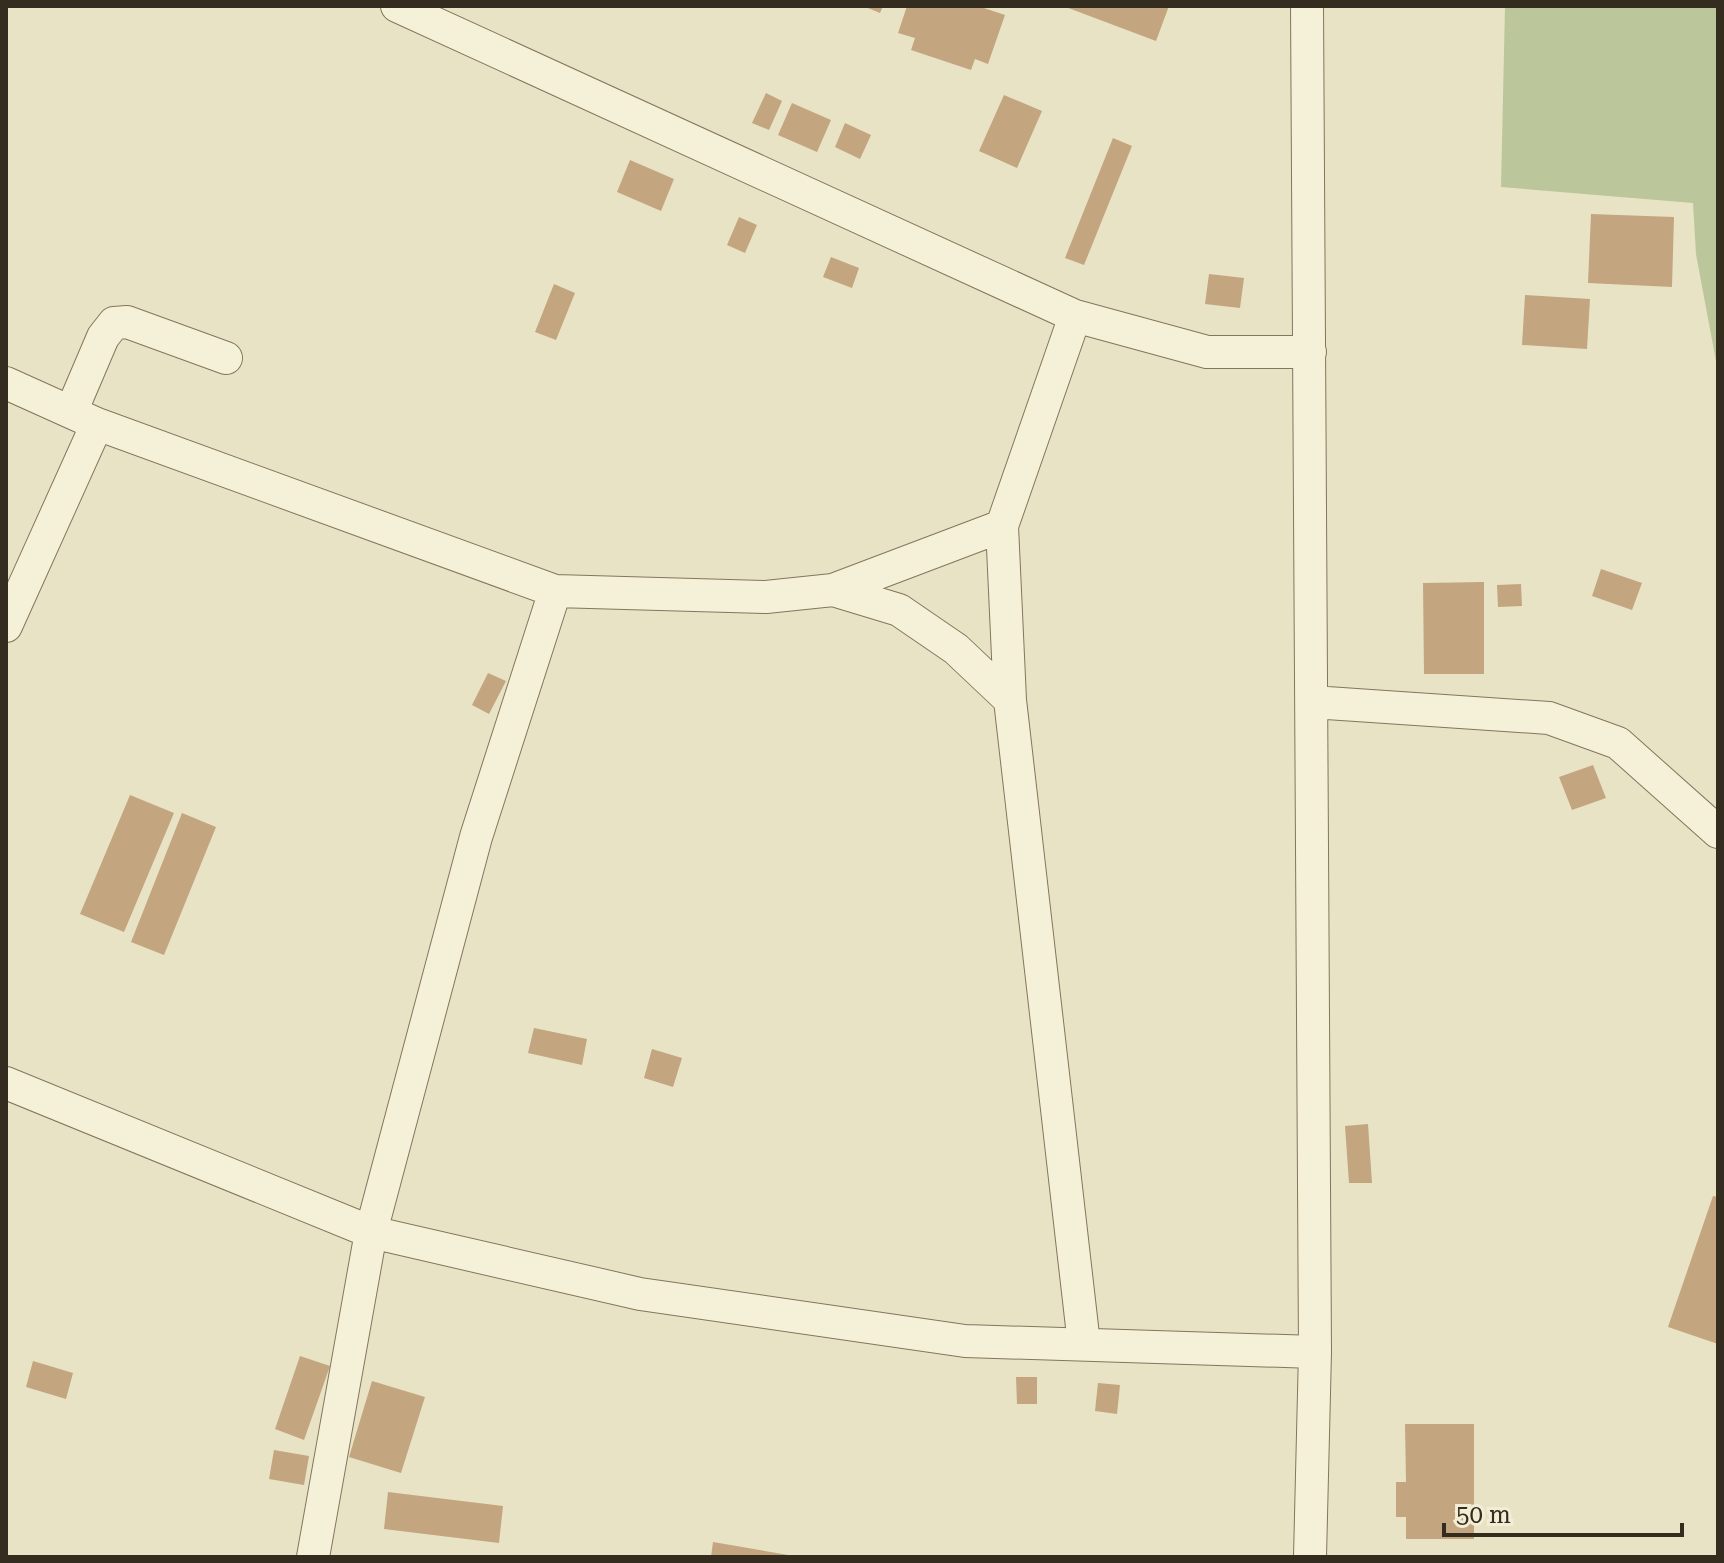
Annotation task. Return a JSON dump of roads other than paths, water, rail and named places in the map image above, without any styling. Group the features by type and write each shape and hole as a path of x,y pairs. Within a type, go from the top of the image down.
{"street":[{"path":"397,6 1075,316 1207,352 1310,352"},
{"path":"1307,6 1315,1352 1310,1557"},
{"path":"1075,316 1002,526 1010,700 1084,1344"},
{"path":"6,626 84,418 103,337 114,323 127,322 226,358"},
{"path":"6,383 84,418 555,591 766,597 833,590 1002,526"},
{"path":"833,590 899,610 956,649 1010,700"},
{"path":"313,1557 371,1232 476,837 555,591"},
{"path":"1312,702 1549,718 1618,743 1718,832"},
{"path":"6,1083 371,1232 640,1294 965,1341 1315,1352"}]}
